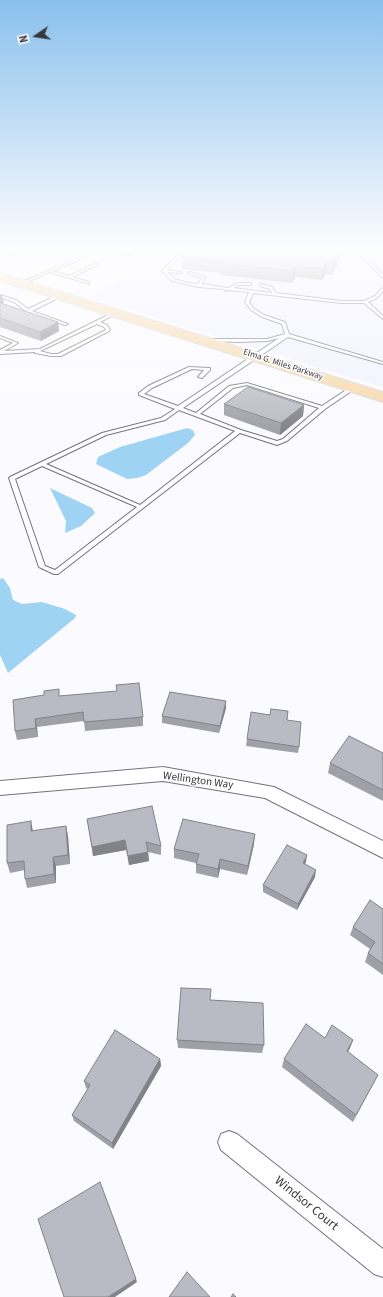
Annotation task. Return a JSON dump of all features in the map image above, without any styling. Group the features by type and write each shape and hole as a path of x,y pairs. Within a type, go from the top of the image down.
{"main road":[{"name":"Elma G. Miles Parkway","path":"117,313 383,397"}],"street":[{"name":"Wellington Way","path":"0,788 163,774 268,792 383,850"},
{"name":"Windsor Court","path":"229,1142 383,1265"}],"lane":[{"path":"32,313 66,324"},
{"path":"0,352 41,350 114,313"},
{"path":"258,313 263,316 284,323 287,335"},
{"path":"34,351 51,355 59,355 108,330 106,326 96,322"},
{"path":"240,431 56,573 42,568 12,478 104,434 163,419 287,335"},
{"path":"201,339 238,342 287,335 383,363"},
{"path":"0,337 16,343 0,352"},
{"path":"200,377 208,369 191,368 150,387 141,394 178,409 277,443 285,440 323,408 354,387"},
{"path":"196,415 231,387 247,384 323,408"},
{"path":"42,464 141,507"}],"shaded area":[{"path":"138,313 383,313 383,387"}],"water":[{"path":"187,428 193,430 195,435 188,443 146,475 127,479 96,464 98,457 120,447"},
{"path":"50,488 92,508 95,513 81,526 65,533 66,521"},
{"path":"3,578 10,588 13,600 22,604 42,602 65,609 76,615 75,618 8,673 0,655 0,579"}],"building":[{"path":"0,313 29,313 58,322 40,332 0,318"},
{"path":"248,387 304,405 281,423 224,404"},
{"path":"139,683 143,717 84,722 83,712 35,719 36,728 15,731 13,700 44,695 44,691 59,689 59,696 117,691 116,685"},
{"path":"170,692 226,701 220,726 162,716"},
{"path":"271,709 288,711 287,720 301,722 299,747 247,739 251,712 270,715"},
{"path":"349,736 383,753 383,790 330,763"},
{"path":"152,806 161,846 146,842 148,852 128,856 125,840 92,847 87,819"},
{"path":"183,819 255,834 248,866 220,859 218,869 196,864 199,854 174,849"},
{"path":"31,821 31,831 66,826 68,855 53,857 54,874 25,879 24,861 7,863 7,825"},
{"path":"287,845 307,855 303,863 316,870 298,904 263,885"},
{"path":"370,900 383,909 383,964 368,953 375,942 353,927"},
{"path":"181,988 211,989 210,1000 263,1003 264,1045 177,1040"},
{"path":"306,1024 325,1038 332,1025 353,1040 347,1051 378,1075 356,1115 284,1059"},
{"path":"115,1030 160,1059 112,1143 72,1115 90,1085 84,1081"},
{"path":"100,1182 136,1279 108,1297 64,1297 38,1219"},
{"path":"187,1272 210,1297 169,1297"}]}
